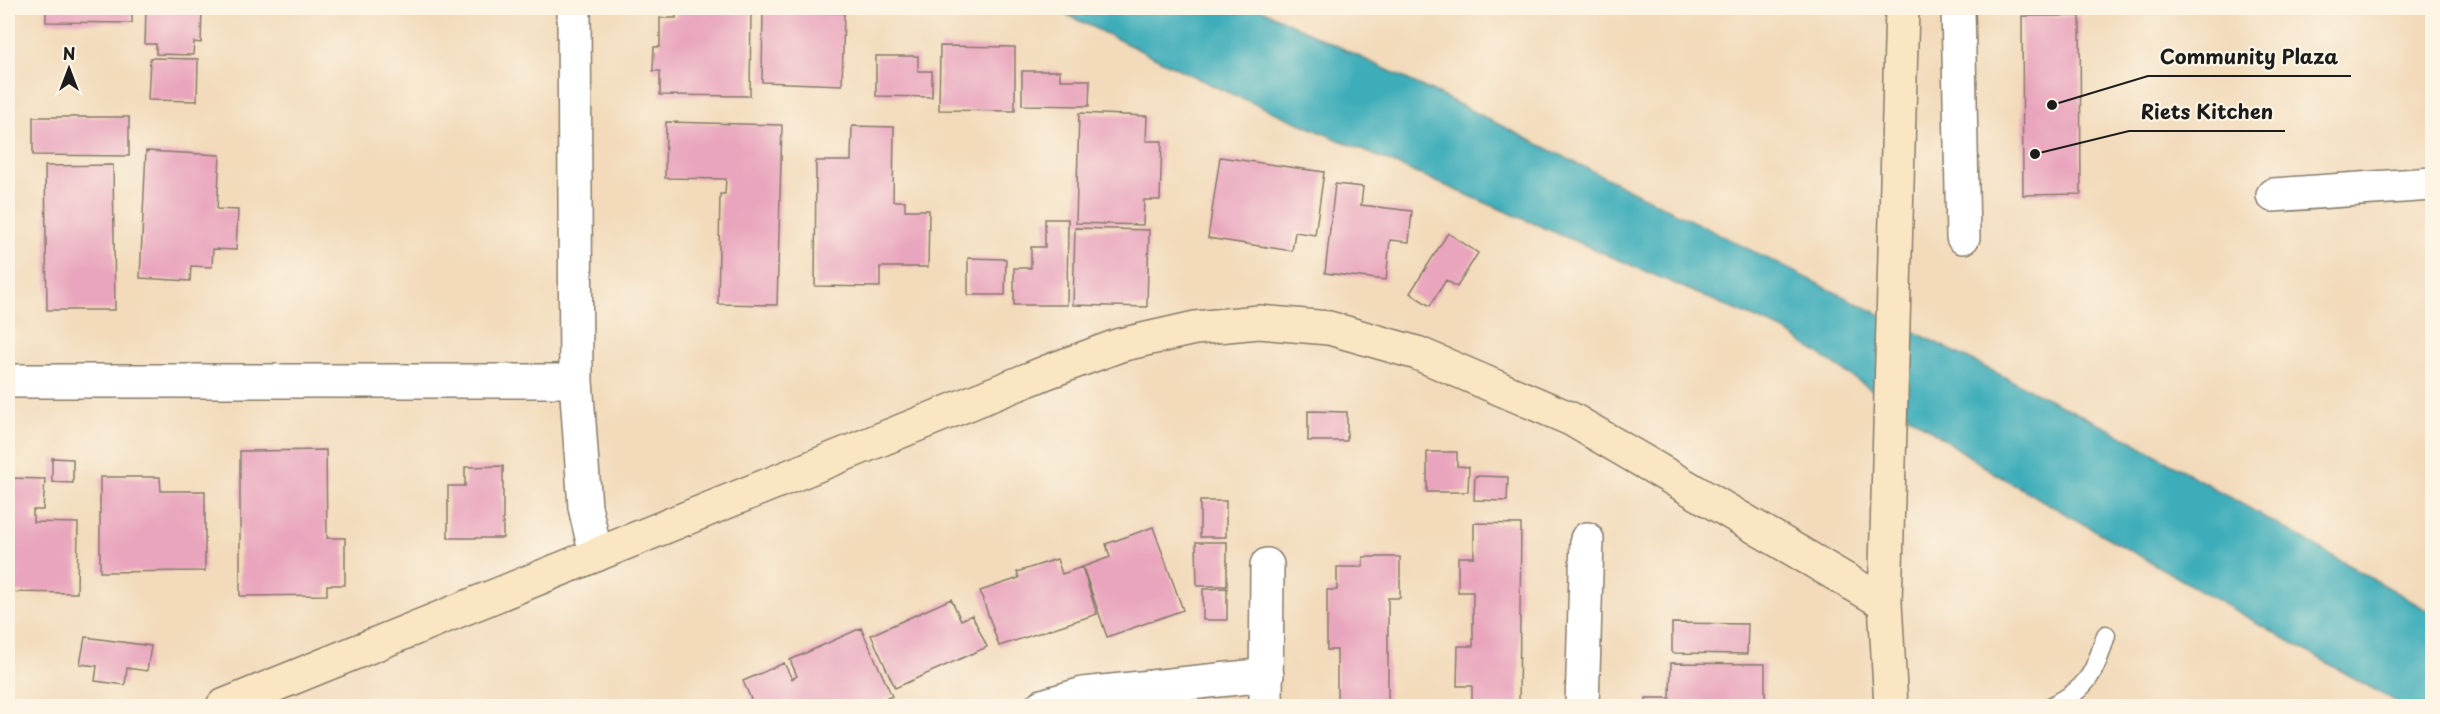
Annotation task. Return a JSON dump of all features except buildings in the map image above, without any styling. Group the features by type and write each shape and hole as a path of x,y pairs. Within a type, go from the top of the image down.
{"street":[{"path":"574,8 576,381 585,507 596,555"},
{"path":"1891,706 1885,603 1902,8"},
{"path":"1958,8 1963,237"},
{"path":"2273,195 2433,184"},
{"path":"223,706 1120,345 1195,328 1259,322 1329,328 1417,353 1571,419 1885,603"},
{"path":"8,381 576,381"},
{"path":"1582,706 1587,539"},
{"path":"1266,706 1267,565"},
{"path":"1042,706 1083,694 1267,675"}],"lane":[{"path":"2052,706 2084,686 2096,669 2106,635"}],"water":[{"path":"1053,8 1258,8 1448,99 2123,436 2432,613 2432,706 2403,706 1994,473 1785,331 1220,89"}],"place":[{"name":"Community Plaza","path":"2052,105"},
{"name":"Riets Kitchen","path":"2035,154"}]}
